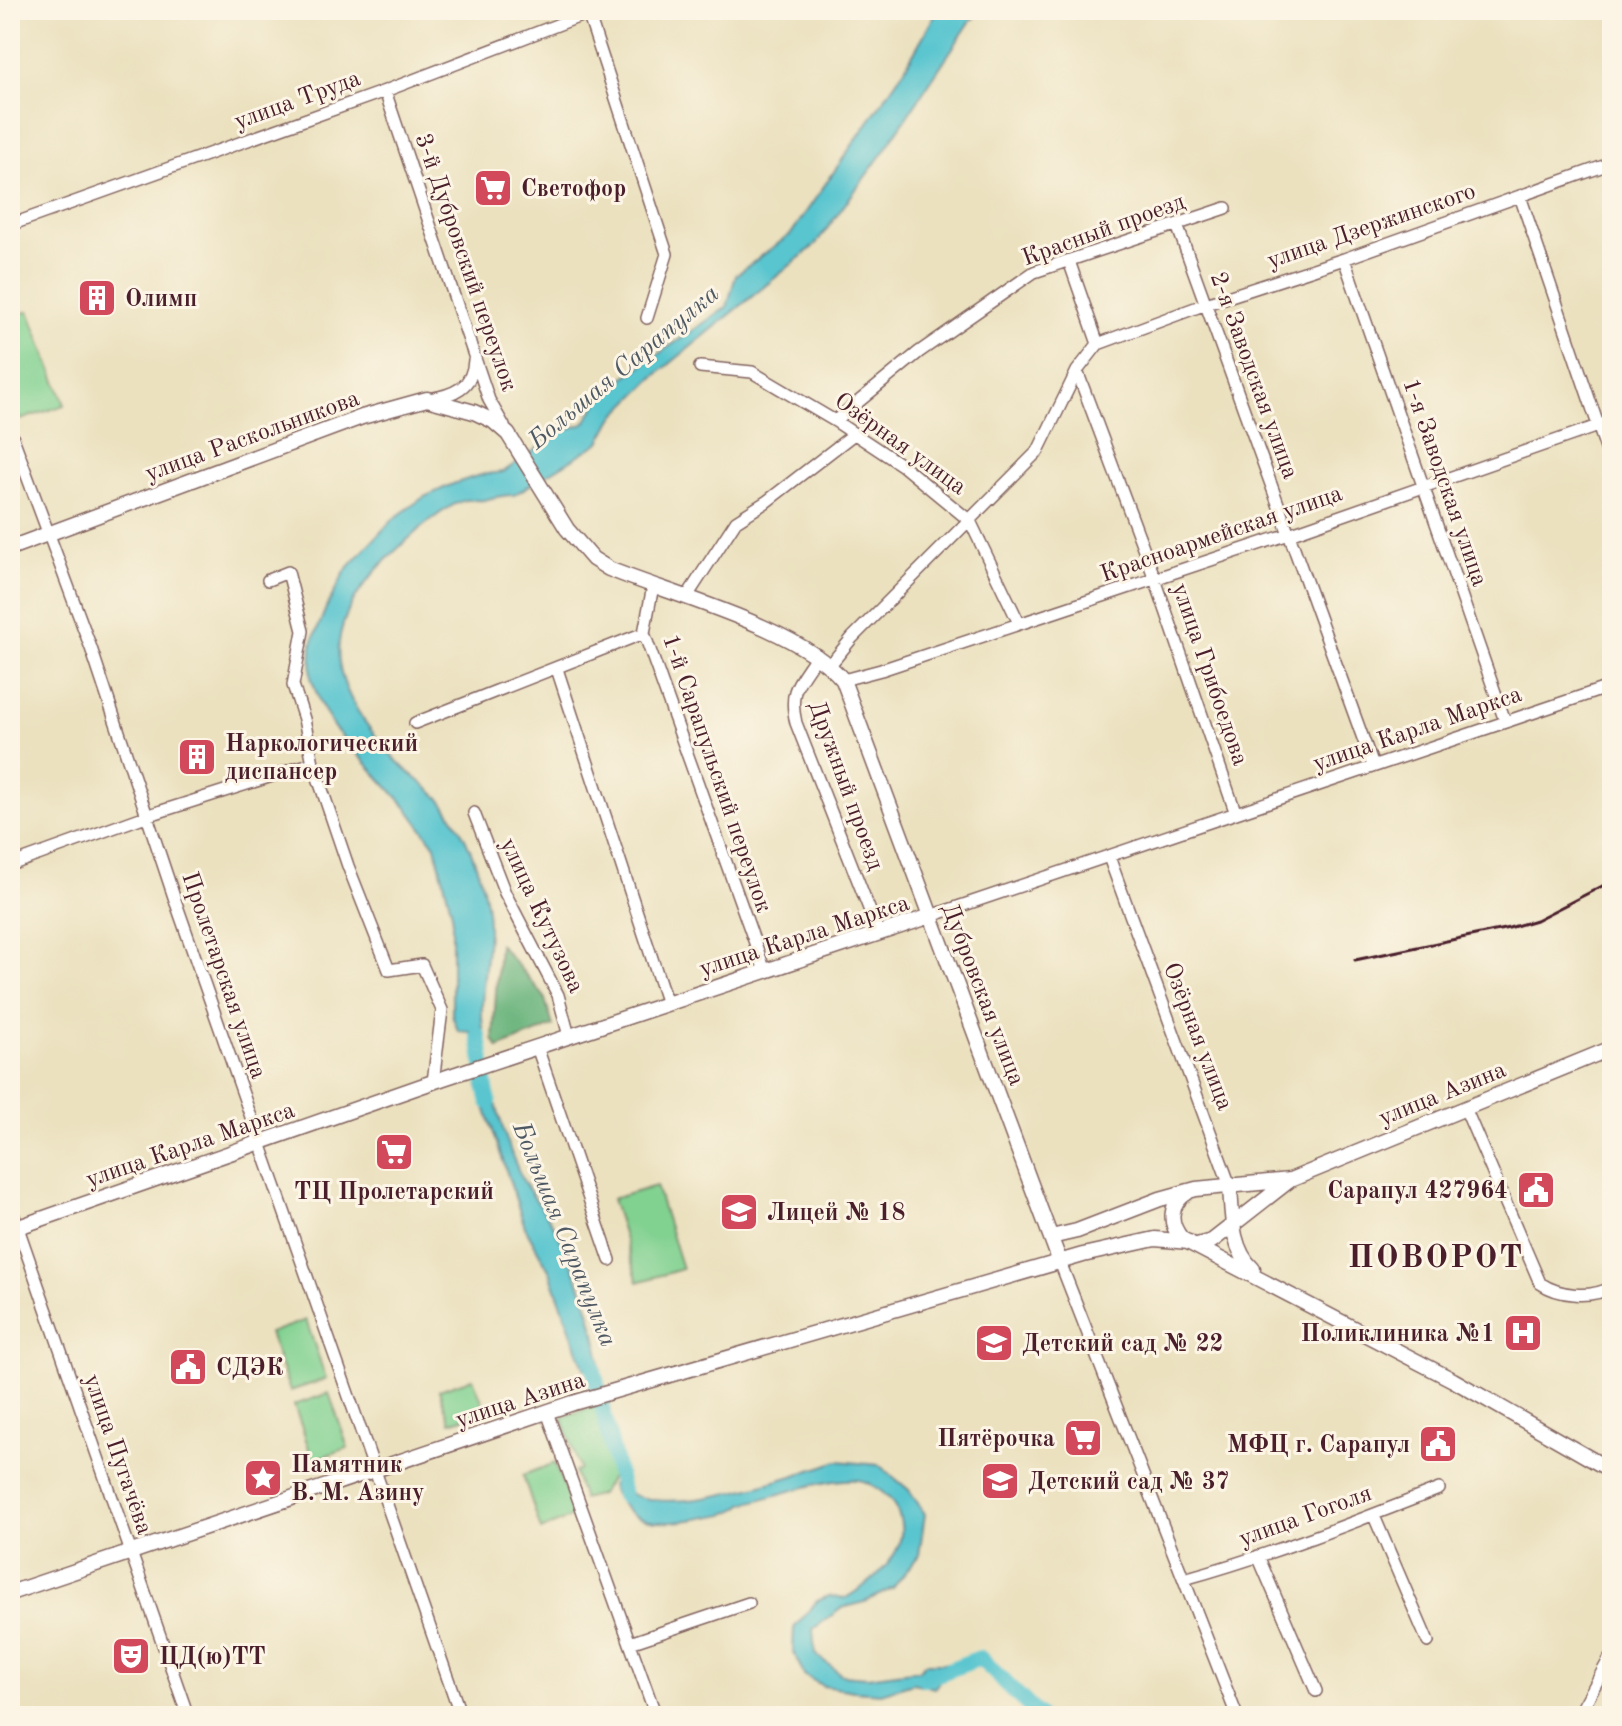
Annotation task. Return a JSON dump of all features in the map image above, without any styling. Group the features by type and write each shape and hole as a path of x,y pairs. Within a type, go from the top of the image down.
{"main road":[{"path":"427,399 474,412 493,421 511,438"},
{"name":"улица Раскольникова","path":"10,548 362,417 427,399"},
{"name":"Дубровская улица","path":"511,438 567,529 593,559 609,569 764,628 817,655 843,680 1060,1262"},
{"name":"улица Карла Маркса","path":"14,1229 438,1080 931,916"},
{"name":"улица Азина","path":"1218,1237 1290,1180 1612,1048"},
{"name":"улица Азина","path":"1051,1237 1077,1231 1160,1199 1196,1190 1290,1180"},
{"path":"1230,1186 1233,1225 1241,1258 1256,1272 1294,1296"},
{"path":"1193,1244 1218,1237 1226,1223 1225,1208 1216,1196 1196,1190 1176,1203 1172,1218 1177,1233 1193,1244 1453,1380 1612,1471"},
{"name":"улица Азина","path":"10,1593 573,1403 1140,1241 1171,1239 1193,1244"}],"street":[{"name":"улица Труда","path":"10,225 385,91 591,11"},
{"path":"591,11 667,254 647,318"},
{"name":"3-й Дубровский переулок","path":"385,91 489,400 511,438"},
{"name":"улица Дзержинского","path":"1098,344 1612,163"},
{"path":"1520,196 1612,466"},
{"name":"Красный проезд","path":"835,421 919,352 1034,272 1226,208"},
{"name":"2-я Заводская улица","path":"1177,225 1373,766"},
{"name":"1-я Заводская улица","path":"1344,259 1505,721"},
{"path":"830,665 852,638 1038,451 1077,371 1098,344 1069,261"},
{"path":"427,399 450,395 464,386 474,365 473,352"},
{"name":"Озёрная улица","path":"700,367 752,372 903,466 970,521 1019,623"},
{"name":"улица Грибоедова","path":"1077,371 1155,579 1235,811"},
{"name":"Красноармейская улица","path":"843,680 1289,534 1612,421"},
{"name":"Пролетарская улица","path":"10,430 91,648 146,816 461,1716"},
{"path":"686,598 736,521 766,502 854,434"},
{"path":"268,580 288,572 303,631 293,685 313,763 348,866 389,970 422,965 442,1010 438,1080"},
{"name":"1-й Сарапульский переулок","path":"653,586 644,633 765,971"},
{"path":"415,723 644,633"},
{"name":"Дружный проезд","path":"817,655 794,690 791,704 879,934"},
{"path":"557,669 667,1004"},
{"name":"улица Карла Маркса","path":"931,916 1612,686"},
{"path":"10,865 146,816 313,763"},
{"name":"улица Кутузова","path":"474,813 505,893 558,995 569,1036"},
{"name":"Озёрная улица","path":"1109,857 1230,1186"},
{"path":"537,1047 610,1260"},
{"path":"1465,1108 1540,1283 1553,1292 1599,1295 1612,1287"},
{"name":"улица Пугачёва","path":"10,1205 14,1229 188,1716"},
{"name":"Дубровская улица","path":"1060,1262 1237,1716"},
{"path":"547,1412 656,1716"},
{"name":"улица Гоголя","path":"1184,1579 1374,1516 1439,1489"},
{"path":"1374,1516 1428,1642"},
{"path":"1258,1556 1316,1691"},
{"path":"630,1643 749,1603"},
{"path":"1578,1716 1612,1654"}],"green space":[{"path":"29,311 65,405 20,420 10,396 10,317"},
{"path":"499,944 544,996 553,1026 498,1048 493,1039"},
{"path":"656,1186 682,1269 638,1282 612,1199"},
{"path":"306,1320 326,1379 290,1391 269,1333"},
{"path":"473,1378 486,1411 450,1422 439,1390"},
{"path":"329,1393 348,1448 313,1460 294,1405"},
{"path":"597,1405 614,1473 601,1494 583,1499 574,1472 580,1469 562,1417"},
{"path":"555,1463 574,1516 541,1530 523,1475"}],"water":[{"path":"938,10 980,10 884,151 815,245 655,376 613,418 600,442 514,495 457,503 423,526 384,562 361,589 347,615 339,639 339,663 345,687 375,735 397,761 445,806 465,838 478,872 487,908 488,932 482,1006 487,1052 479,1055 473,1032 458,1031 452,1014 452,913 435,846 408,809 334,728 320,703 311,677 312,643 326,608 346,570 392,520 424,497 453,484 480,475 503,472 562,431 584,424 606,390 727,307 736,275 791,234 904,70"},
{"path":"490,1082 518,1170 554,1227 580,1285 592,1321 601,1375 584,1368 550,1272 525,1227 478,1086"},
{"path":"838,1461 879,1465 909,1490 925,1514 919,1555 893,1588 865,1602 842,1608 813,1629 815,1654 842,1675 867,1677 919,1670 925,1663 950,1663 935,1688 913,1683 881,1693 823,1686 804,1675 793,1651 794,1628 817,1601 829,1596 844,1599 871,1580 893,1557 901,1529 898,1514 889,1498 875,1487 858,1480 830,1482 743,1504 724,1514 660,1522 637,1517 627,1510 611,1486 616,1476 623,1476 626,1491 646,1499 671,1501 700,1498 761,1485"}],"waterway":[{"name":"Большая Сарапулка","path":"478,1035 489,1102"},
{"name":"Большая Сарапулка","path":"590,1354 623,1495"},
{"name":"Большая Сарапулка","path":"925,1679 980,1658 1039,1716"}],"railway":[{"path":"1355,960 1536,920 1612,881"}],"place":[{"name":"Светофор","path":"493,188"},
{"name":"Олимп","path":"97,298"},
{"name":"Наркологический диспансер","path":"197,757"},
{"name":"ТЦ Пролетарский","path":"394,1152"},
{"name":"Сарапул 427964","path":"1536,1190"},
{"name":"Лицей № 18","path":"739,1212"},
{"name":"Поликлиника №1","path":"1523,1333"},
{"name":"Детский сад № 22","path":"994,1343"},
{"name":"СДЭК","path":"188,1367"},
{"name":"Пятёрочка","path":"1083,1438"},
{"name":"МФЦ г. Сарапул","path":"1438,1444"},
{"name":"Памятник В. М. Азину","path":"263,1478"},
{"name":"Детский сад № 37","path":"1000,1481"},
{"name":"ЦД(ю)ТТ","path":"131,1656"}],"district":[{"name":"ПОВОРОТ","path":"1436,1256"}]}
